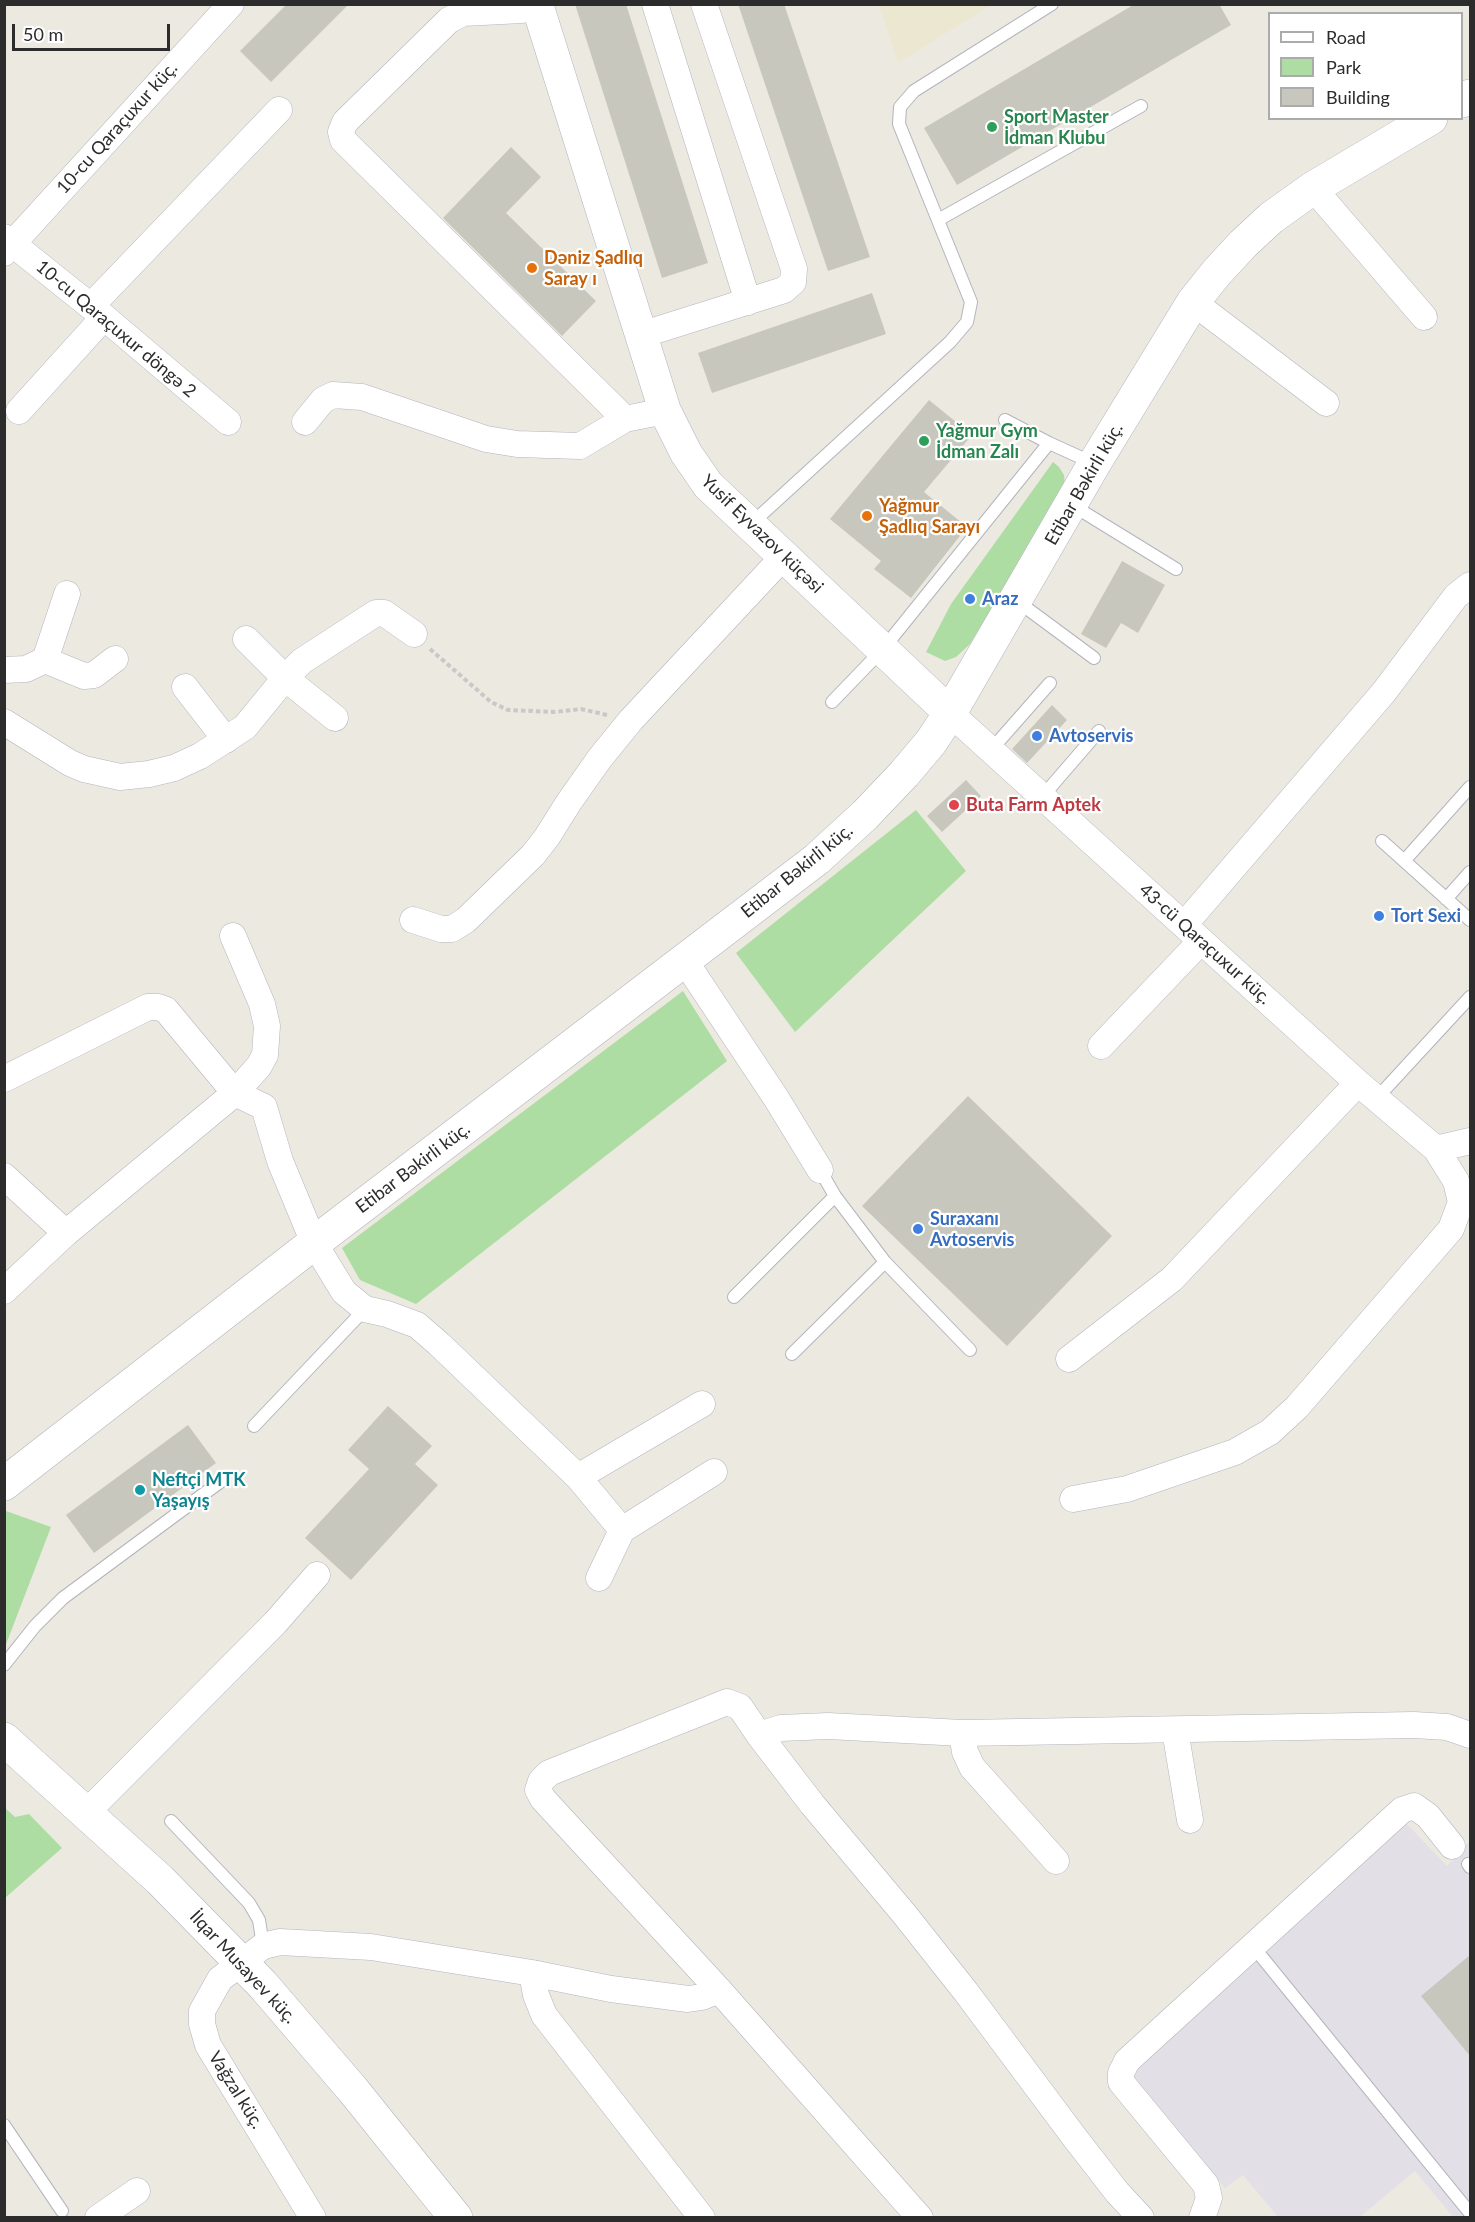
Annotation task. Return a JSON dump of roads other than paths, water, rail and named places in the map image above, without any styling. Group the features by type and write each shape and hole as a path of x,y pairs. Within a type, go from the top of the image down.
{"main road":[{"name":"Etibar Bəkirli küç.","path":"4,1484 314,1243 817,859 865,815 931,742 950,713 1017,601 1094,464 1193,303 1217,272 1271,218 1313,188 1428,120"},
{"name":"İlqar Musayev küç.","path":"4,1739 160,1880 251,1954 263,1985 353,2090 456,2217"}],"street":[{"name":"10-cu Qaraçuxur küç.","path":"7,244 231,4"},
{"path":"655,4 748,302"},
{"path":"642,335 784,290 793,282 794,269 704,4"},
{"path":"537,5 522,10 463,13 450,20 345,122 341,132 343,140 624,419"},
{"name":"Yusif Eyvazov küçəsi","path":"537,5 665,411 673,430 708,485 950,713"},
{"path":"19,411 97,312 279,110"},
{"path":"1313,188 1424,317"},
{"name":"10-cu Qaraçuxur döngə 2","path":"7,244 97,312 228,422"},
{"path":"1193,303 1326,403"},
{"path":"305,422 323,400 333,395 362,397 486,439 517,444 580,446 624,419 665,411"},
{"path":"413,920 441,929 452,929 466,920 540,846 600,758 631,720 784,556"},
{"path":"1101,1046 1384,692 1456,596 1470,585"},
{"path":"4,670 26,669 45,660 67,594"},
{"path":"4,722 70,763 84,769 120,777 149,774 174,768 201,756 245,727 302,661 376,613 384,613 414,634"},
{"path":"246,639 285,678 335,718"},
{"path":"45,660 84,676 94,675 115,659"},
{"path":"185,687 226,740"},
{"name":"43-cü Qaraçuxur küç.","path":"950,713 1367,1091 1436,1149 1456,1181 1461,1202 1451,1230 1297,1407 1270,1432 1235,1452 1127,1489 1073,1499"},
{"path":"4,1291 66,1233 235,1093 259,1066 265,1054 267,1026 262,1004 233,936"},
{"path":"685,961 776,1098 820,1170"},
{"path":"4,1079 148,1007 158,1006 166,1010 235,1093 264,1107 280,1161 314,1243 345,1292 365,1309 417,1325 578,1477 621,1530"},
{"path":"1069,1359 1172,1279 1367,1091"},
{"path":"1436,1149 1470,1141"},
{"path":"4,1176 66,1233"},
{"path":"578,1477 702,1404"},
{"path":"599,1578 621,1530 714,1472"},
{"path":"86,1813 275,1623 317,1575"},
{"path":"920,2217 718,1990 543,1799 538,1790 541,1781 549,1773 728,1702 740,1707 812,1804 905,1915 959,1984 1075,2139 1117,2192 1141,2217"},
{"path":"759,1735 781,1728 828,1726 962,1733 1414,1725 1447,1727 1470,1735"},
{"path":"1175,1730 1190,1820"},
{"path":"962,1733 965,1752 972,1767 1056,1861"},
{"path":"1202,2217 1209,2198 1206,2185 1121,2082 1121,2073 1127,2061 1401,1810 1414,1806 1428,1816 1464,1859"},
{"path":"251,1954 280,1942 371,1947 532,1973 611,1989 688,1999 702,1997 718,1990"},
{"name":"Vağzal küç.","path":"251,1954 220,1980 202,2011 202,2024 208,2045 313,2217"},
{"path":"532,1973 536,1995 544,2015 702,2217"},
{"path":"98,2217 138,2191"}],"lane":[{"path":"750,524 950,342 967,322 971,302 899,124 900,107 914,91 1052,4"},
{"path":"938,220 1141,106"},
{"path":"1005,420 1094,464"},
{"path":"832,702 883,649 1049,443"},
{"path":"1071,504 1176,569"},
{"path":"1017,601 1094,658"},
{"path":"991,750 1050,683"},
{"path":"1042,797 1099,731"},
{"path":"1404,861 1470,787"},
{"path":"1382,841 1470,920"},
{"path":"1446,899 1470,872"},
{"path":"1367,1091 1470,997"},
{"path":"820,1170 835,1196 885,1262 969,1350"},
{"path":"734,1297 835,1196"},
{"path":"792,1354 885,1262"},
{"path":"254,1426 365,1309"},
{"path":"4,1665 35,1626 63,1598 224,1479"},
{"path":"171,1821 249,1903 259,1920 251,1954"},
{"path":"1252,1946 1470,2213"},
{"path":"4,2125 62,2211"}],"place":[{"name":"Sport Master İdman Klubu","path":"992,127"},
{"name":"Dəniz Şadlıq Saray ı","path":"532,268"},
{"name":"Yağmur Gym İdman Zalı","path":"924,441"},
{"name":"Yağmur Şadlıq Sarayı","path":"867,516"},
{"name":"Araz","path":"970,599"},
{"name":"Avtoservis","path":"1037,736"},
{"name":"Buta Farm Aptek","path":"954,805"},
{"name":"Tort Sexi","path":"1379,916"},
{"name":"Suraxanı Avtoservis","path":"918,1229"},
{"name":"Neftçi MTK Yaşayış","path":"140,1490"}]}
